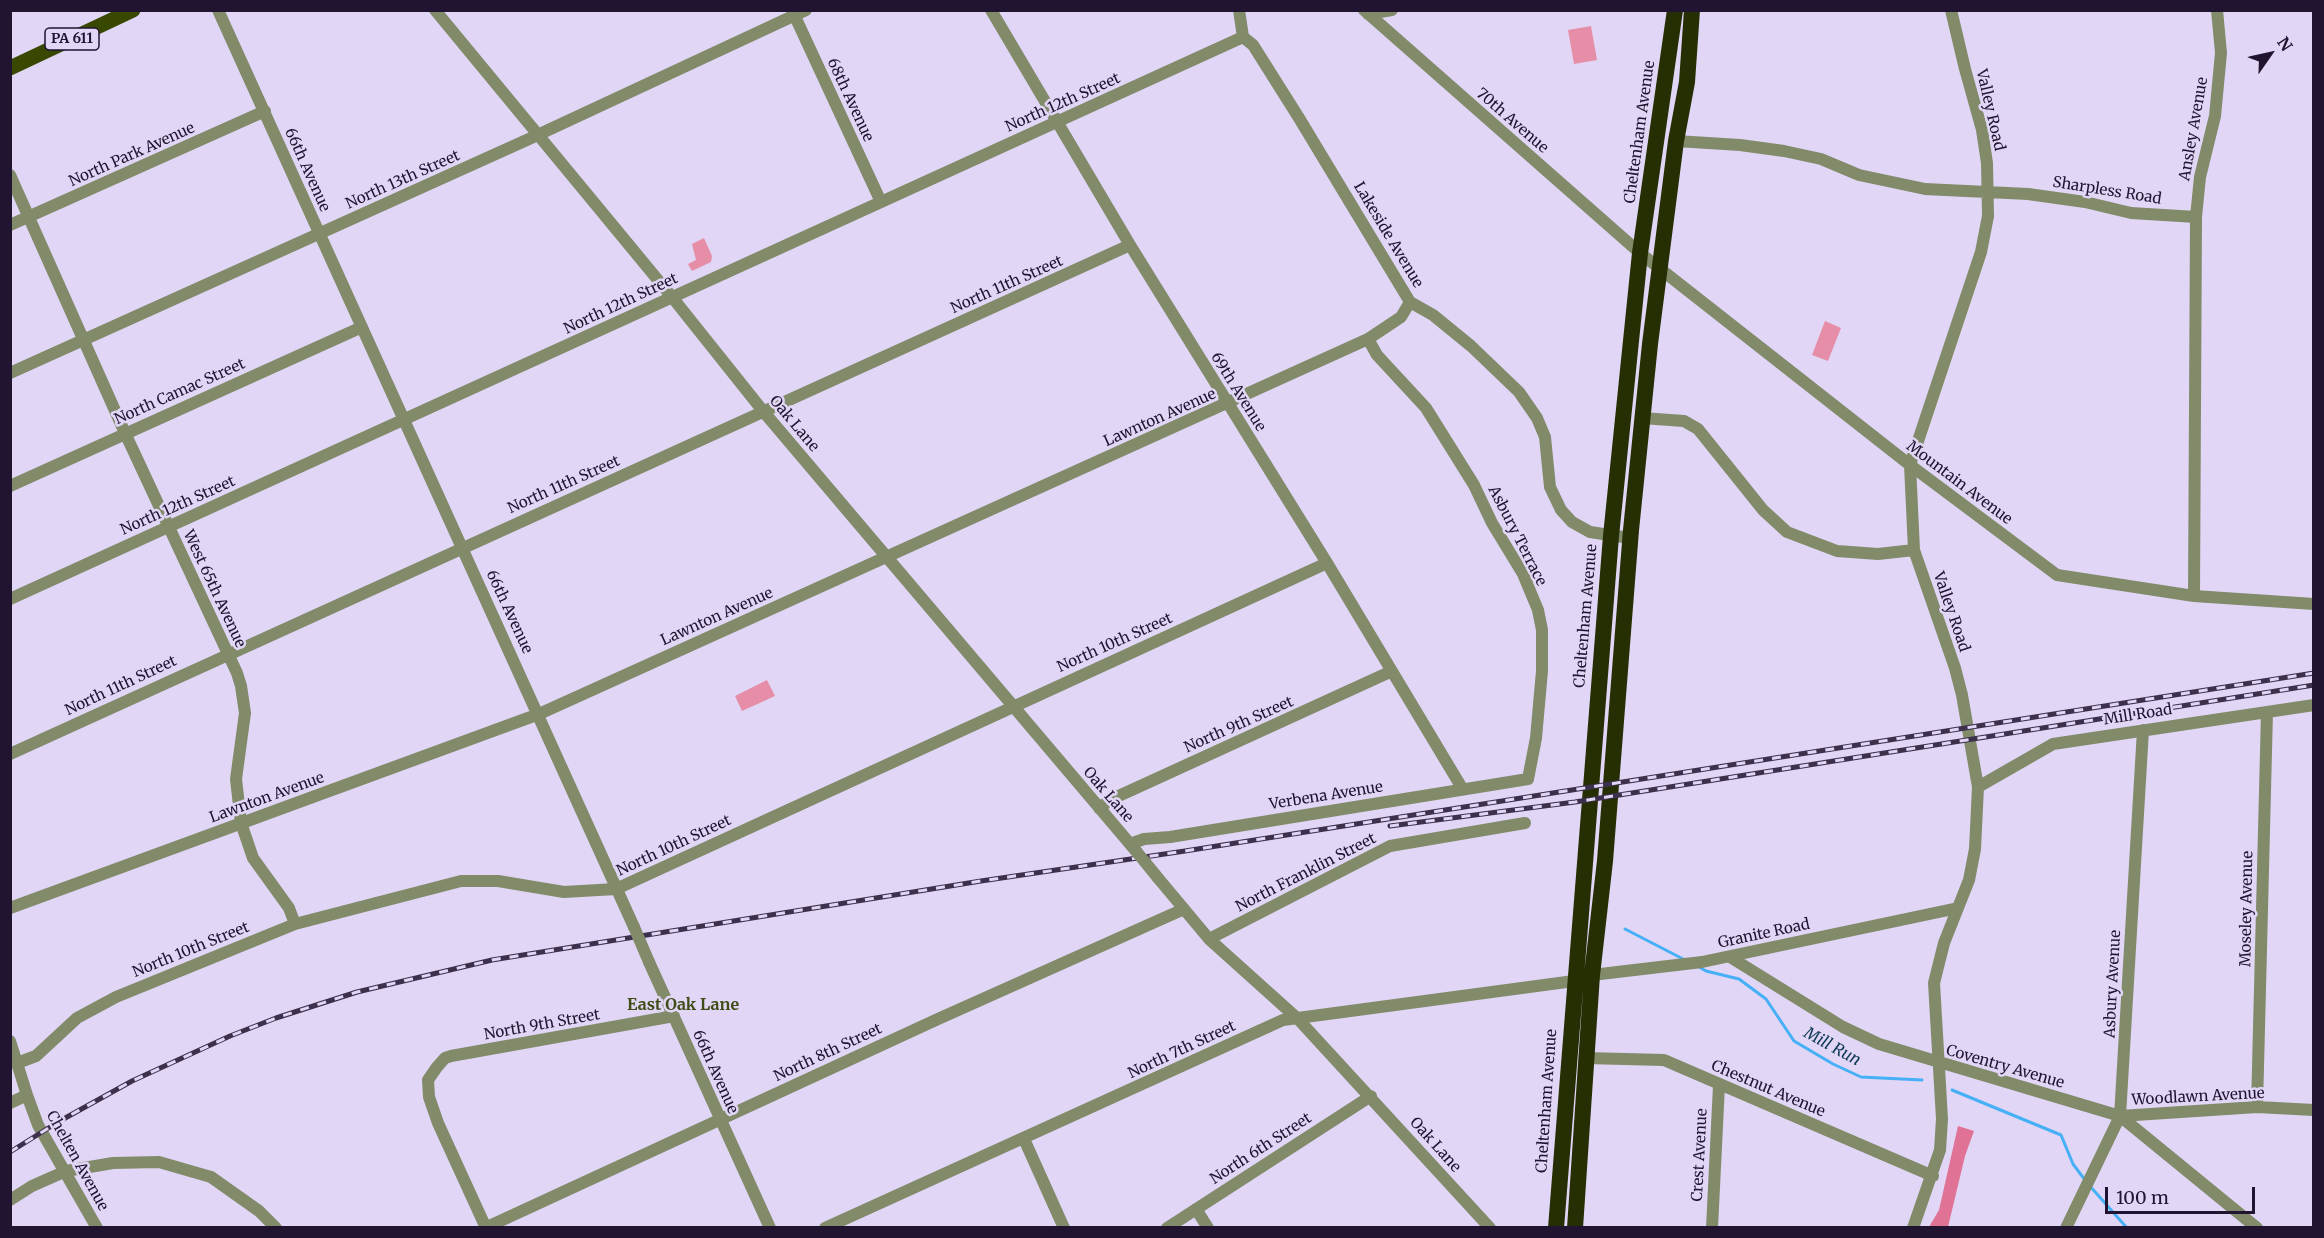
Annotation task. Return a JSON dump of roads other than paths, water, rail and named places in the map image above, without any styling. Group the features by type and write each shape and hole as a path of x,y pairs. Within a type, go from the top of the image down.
{"highway":[{"path":"1661,106 1664,10"},
{"name":"Cheltenham Avenue","path":"1556,1227 1611,536 1640,254 1675,10"},
{"path":"1687,82 1692,10"},
{"path":"1575,1227 1592,975 1605,861 1630,538 1642,418 1676,141 1700,10"}],"main road":[{"name":"PA 611","path":"10,68 133,10"}],"street":[{"name":"66th Avenue","path":"218,10 770,1227"},
{"name":"Oak Lane","path":"435,10 763,411 1209,939 1298,1019 1490,1227"},
{"name":"69th Avenue","path":"991,10 1227,404 1327,563 1462,788"},
{"path":"1239,10 1243,37"},
{"path":"1366,12 1392,10"},
{"name":"Valley Road","path":"1913,1227 1933,1176 1940,1150 1942,1119 1934,983 1944,943 1969,880 1975,849 1978,787 1955,668 1914,549 1910,465 1982,252 1988,216 1987,163 1982,130 1952,10"},
{"name":"Ansley Avenue","path":"2196,217 2200,177 2215,116 2220,63 2217,10"},
{"name":"North 13th Street","path":"10,373 538,135 797,12"},
{"name":"68th Avenue","path":"797,12 881,202"},
{"name":"70th Avenue","path":"1366,12 1640,254"},
{"name":"North 12th Street","path":"10,599 1243,37"},
{"name":"Lakeside Avenue","path":"1243,37 1253,45 1410,302 1433,315 1471,346 1519,392 1537,418 1545,437 1550,487 1561,510 1572,522 1584,530 1630,538"},
{"name":"North Park Avenue","path":"10,225 265,111"},
{"name":"Sharpless Road","path":"1676,141 1784,151 1821,159 1859,175 1925,189 2028,194 2085,202 2131,213 2196,217"},
{"name":"West 65th Avenue","path":"10,175 125,433 237,673 244,700 243,736 236,779 241,823 253,858 284,900 295,924"},
{"path":"2194,597 2196,217"},
{"name":"North 11th Street","path":"10,754 1131,245"},
{"name":"Mountain Avenue","path":"1640,254 1910,465 2057,575 2194,597 2313,604"},
{"name":"Lawnton Avenue","path":"10,908 539,714 1368,339 1401,317 1410,302"},
{"name":"North Camac Street","path":"10,486 362,327"},
{"name":"Asbury Terrace","path":"1368,339 1377,355 1426,408 1474,485 1492,523 1522,574 1538,610 1542,630 1542,671 1536,738 1528,778"},
{"path":"1642,418 1684,421 1698,429 1763,510 1788,532 1837,551 1878,554 1914,549"},
{"name":"North 10th Street","path":"17,1063 36,1056 77,1018 116,997 295,924 461,881 498,881 564,892 616,889 1327,563"},
{"name":"North 9th Street","path":"1099,808 1112,799 1392,671"},
{"name":"Mill Road","path":"1978,787 2054,744 2313,705"},
{"name":"Moseley Avenue","path":"2257,1107 2267,712"},
{"name":"Asbury Avenue","path":"2066,1227 2120,1116 2143,730"},
{"name":"Verbena Avenue","path":"1133,848 1144,839 1170,837 1528,778"},
{"name":"North Franklin Street","path":"1209,939 1390,846 1525,823"},
{"name":"Granite Road","path":"1574,981 1592,975 1702,963 1959,908"},
{"name":"North 8th Street","path":"486,1227 1184,909"},
{"name":"Coventry Avenue","path":"1730,957 1843,1027 1879,1044 2120,1116 2257,1227"},
{"name":"North 7th Street","path":"825,1227 1283,1020 1574,981"},
{"name":"North 9th Street","path":"486,1227 438,1123 429,1096 428,1082 437,1067 451,1056 674,1016"},
{"name":"Chelten Avenue","path":"10,1041 38,1125 97,1227"},
{"name":"Chestnut Avenue","path":"1586,1058 1664,1060 1933,1176"},
{"name":"Crest Avenue","path":"1712,1227 1719,1085"},
{"path":"10,1103 27,1095"},
{"name":"North 6th Street","path":"1167,1227 1371,1096"},
{"name":"Woodlawn Avenue","path":"2120,1116 2257,1107 2313,1110"},
{"path":"1024,1139 1064,1227"},
{"path":"10,1200 32,1186 66,1171 113,1163 159,1162 211,1178 259,1211 276,1227"},
{"path":"1196,1209 1208,1227"}],"waterway":[{"name":"Mill Run","path":"1625,929 1685,960"},
{"name":"Mill Run","path":"1699,967 1706,971 1739,979 1766,999 1794,1041 1833,1064 1861,1077 1922,1080"},
{"name":"Mill Run","path":"1952,1090 2061,1135 2073,1164 2085,1180"},
{"name":"Mill Run","path":"2089,1185 2127,1228"}],"railway":[{"path":"10,1152 132,1081 230,1036 276,1018 357,992 492,960 981,881 1185,851 2314,673"},
{"path":"1390,826 1575,802 2314,685"}],"district":[{"name":"East Oak Lane","path":"683,1005"}]}
